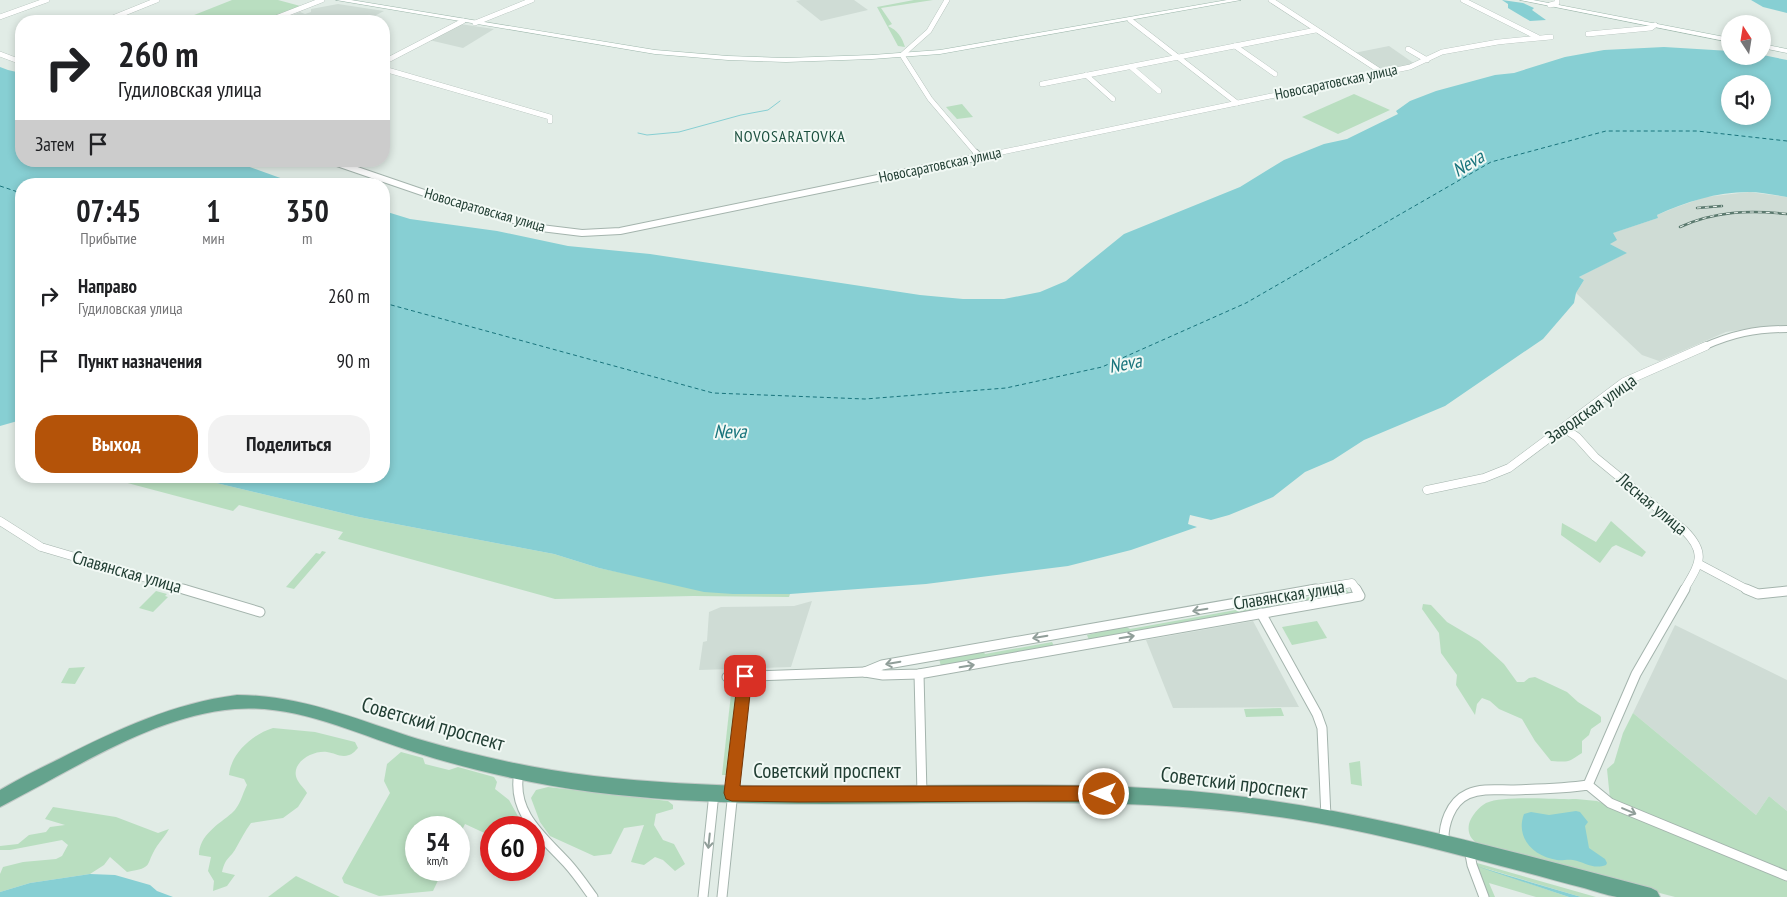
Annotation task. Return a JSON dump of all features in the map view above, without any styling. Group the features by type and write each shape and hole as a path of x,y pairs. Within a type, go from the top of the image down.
{"main road":[{"path":"339,0 678,55 779,60 902,55 958,49 1238,0"},
{"path":"1524,0 1721,38"},
{"path":"1771,48 1787,51"},
{"name":"Советский проспект","path":"0,799 20,787 160,719 195,708 247,701 263,701 315,712 435,752 519,772 626,788 799,795 1147,795 1241,804 1326,816 1469,849 1651,897"},
{"name":"Советский проспект","path":"0,791 20,787"}],"street":[{"path":"0,17 47,0"},
{"path":"120,15 157,0"},
{"path":"283,15 322,0"},
{"path":"475,23 532,0"},
{"path":"947,0 929,31 902,55 930,99 979,156"},
{"path":"1271,0 1383,73"},
{"path":"1463,0 1538,37"},
{"path":"1550,5 1557,3 1557,0"},
{"path":"1130,20 1237,103"},
{"path":"390,59 463,21"},
{"path":"1588,34 1651,28 1655,26"},
{"path":"1042,84 1316,30"},
{"name":"Новосаратовская улица","path":"390,180 541,228 582,233 644,227 1383,73 1410,67 1442,52 1538,37 1551,37"},
{"path":"1235,46 1275,74"},
{"path":"1408,49 1427,60"},
{"path":"0,54 15,60"},
{"path":"1131,67 1159,91"},
{"path":"390,71 520,107 550,117 550,121"},
{"path":"1086,75 1113,99"},
{"name":"Новосаратовская улица","path":"349,167 383,178"},
{"name":"Заводская улица","path":"1426,490 1484,478 1509,468 1624,382 1651,369 1731,335 1770,329 1787,329"},
{"name":"Лесная улица","path":"1564,428 1577,437 1595,457 1684,530 1696,543 1701,554 1700,564"},
{"name":"Славянская улица","path":"0,521 41,546 260,612"},
{"path":"1588,785 1636,674 1700,564 1747,590 1758,594 1787,591"},
{"name":"Славянская улица","path":"727,677 865,672 883,675 919,674 1360,596 1352,583 882,665 865,672"},
{"path":"1261,613 1317,714 1322,728 1326,816"},
{"path":"1074,631 1080,645"},
{"path":"919,674 922,794"},
{"path":"722,897 745,676"},
{"path":"519,772 515,791 518,800 539,834 565,860 593,897"},
{"path":"1444,843 1446,823 1466,794 1492,790 1569,788 1588,785 1610,803 1787,876"},
{"path":"703,897 714,793"},
{"path":"1469,849 1472,865 1484,897"}],"shaded area":[{"path":"854,0 868,10 821,21 796,1"},
{"path":"338,4 384,11 376,15 292,15 300,12 305,14 311,12 311,9"},
{"path":"460,24 494,29 463,48 429,40"},
{"path":"1389,46 1415,64 1382,71 1354,53"},
{"path":"1749,192 1787,197 1787,326 1768,326 1726,332 1659,361 1642,355 1576,293 1584,280 1579,277 1626,253 1610,244 1612,233 1658,218 1657,215 1705,197"},
{"path":"812,601 791,667 699,670 703,642 707,641 709,612 721,607 794,606"},
{"path":"1253,621 1299,707 1173,708 1146,640"},
{"path":"1675,625 1787,680 1787,811 1769,796 1756,815 1633,713"}],"green space":[{"path":"232,0 278,0 304,7 282,15 194,15"},
{"path":"914,0 933,0 881,8 892,24 888,26 899,34 905,47 898,46 877,7"},
{"path":"1354,94 1390,110 1338,134 1302,117"},
{"path":"962,104 973,117 957,119 946,107"},
{"path":"127,483 216,483 359,517 554,554 599,568 647,578 790,594 789,597 693,596 555,599 338,539 343,532 239,505 233,511"},
{"path":"1611,521 1646,552 1642,557 1616,545 1612,547 1600,563 1561,535 1562,523 1596,542"},
{"path":"322,551 326,552 294,589 286,587 316,553 320,554"},
{"path":"1345,588 1350,594 1278,608 1273,600 1295,596 1299,599 1332,593 1333,589"},
{"path":"156,591 167,594 165,596 168,597 153,612 139,608"},
{"path":"1269,604 1272,609 1089,640 1087,635 1125,626 1130,629"},
{"path":"1423,604 1431,605 1447,622 1479,641 1504,664 1517,682 1524,682 1529,678 1535,677 1567,692 1578,702 1599,715 1601,722 1591,729 1589,735 1582,741 1582,753 1568,761 1551,761 1535,741 1522,719 1499,709 1490,701 1482,698 1477,704 1475,715 1456,685 1457,675 1441,653 1439,633 1422,609"},
{"path":"1317,621 1327,638 1292,645 1282,627"},
{"path":"1052,642 1054,646 941,667 939,658 983,651 985,654"},
{"path":"85,667 75,684 61,683 69,668"},
{"path":"731,694 738,694 729,775 722,775"},
{"path":"1281,708 1284,716 1246,717 1244,709"},
{"path":"1633,713 1756,815 1769,796 1787,811 1787,873 1610,799 1607,769 1614,763 1623,733"},
{"path":"273,728 315,732 355,742 358,748 352,754 346,756 321,752 303,759 296,769 296,775 299,783 307,793 298,807 283,818 251,823 234,852 227,860 222,872 235,875 227,886 213,891 214,881 208,871 211,857 199,855 202,842 211,831 235,810 247,785 244,779 229,775 234,759 251,740"},
{"path":"401,752 423,758 425,764 449,770 458,767 494,777 497,782 495,789 509,800 518,816 480,816 480,831 470,826 470,816 405,816 405,881 438,881 433,891 379,896 344,883 342,878 390,793 384,781 387,764"},
{"path":"1360,761 1362,786 1351,784 1349,763"},
{"path":"548,787 668,801 673,805 673,809 656,814 654,825 663,840 674,844 685,864 675,871 663,860 655,857 644,865 631,862 644,825 624,828 611,854 594,856 550,836 545,829 545,816 538,816 531,798 536,790"},
{"path":"1517,798 1597,801 1787,878 1787,897 1675,897 1480,846 1469,834 1469,824 1472,818 1478,809 1486,803"},
{"path":"53,807 116,817 158,833 169,829 157,846 148,865 142,869 127,872 110,857 104,865 90,874 30,883 0,892 0,874 3,867 23,862 56,859 62,856 68,845 62,840 10,850 0,850 0,846 18,844 29,835 46,832 50,827 65,825 45,819"},
{"path":"1477,863 1596,897 1581,897 1481,867 1569,897 1536,897 1489,883 1495,897 1488,897 1476,866"},
{"path":"296,876 340,897 268,897"}],"water":[{"path":"1502,0 1523,3 1534,8 1532,10 1546,20 1530,21 1508,8 1508,4"},
{"path":"1751,0 1787,0 1787,13 1763,7"},
{"name":"Neva","path":"1664,47 1721,50 1721,65 1771,65 1771,57 1787,60 1787,197 1748,192 1713,196 1679,206 1657,215 1658,218 1613,233 1617,240 1610,244 1627,253 1579,277 1584,280 1576,293 1574,303 1543,339 1445,406 1364,440 1333,460 1305,472 1273,497 1229,515 1211,520 1190,515 1188,524 1197,527 1131,550 1068,566 926,584 790,594 704,592 599,568 554,554 359,517 216,483 390,483 390,213 410,219 497,231 568,246 650,254 920,295 963,299 1004,299 1040,292 1066,281 1124,234 1240,187 1284,160 1324,144 1347,139 1398,114 1396,111 1410,101 1436,91 1495,75 1514,73 1565,57 1604,50"},
{"path":"0,67 15,72 15,167 250,167 280,178 15,178 15,422 0,426"},
{"path":"1531,812 1549,815 1580,812 1588,822 1585,826 1589,848 1605,859 1606,865 1597,867 1573,860 1549,858 1534,850 1524,838 1522,823 1524,814"},
{"path":"1476,866 1581,897 1569,897"},
{"path":"90,874 115,875 150,885 157,891 173,897 0,897 0,892 30,883"}],"waterway":[{"path":"638,133 647,135 679,132 741,115 768,110 780,101"}],"ferry route":[{"path":"390,305 713,393 865,399 1006,388 1102,367 1246,303 1491,162 1606,131 1697,131 1787,141"},
{"path":"0,186 15,191"}],"railway":[{"path":"1697,208 1722,206"},
{"path":"1680,227 1706,218 1732,213 1787,214"}],"district":[{"name":"NOVOSARATOVKA","path":"790,136"}],"route":[{"path":"745,676 732,793 799,795 1104,794"}]}
